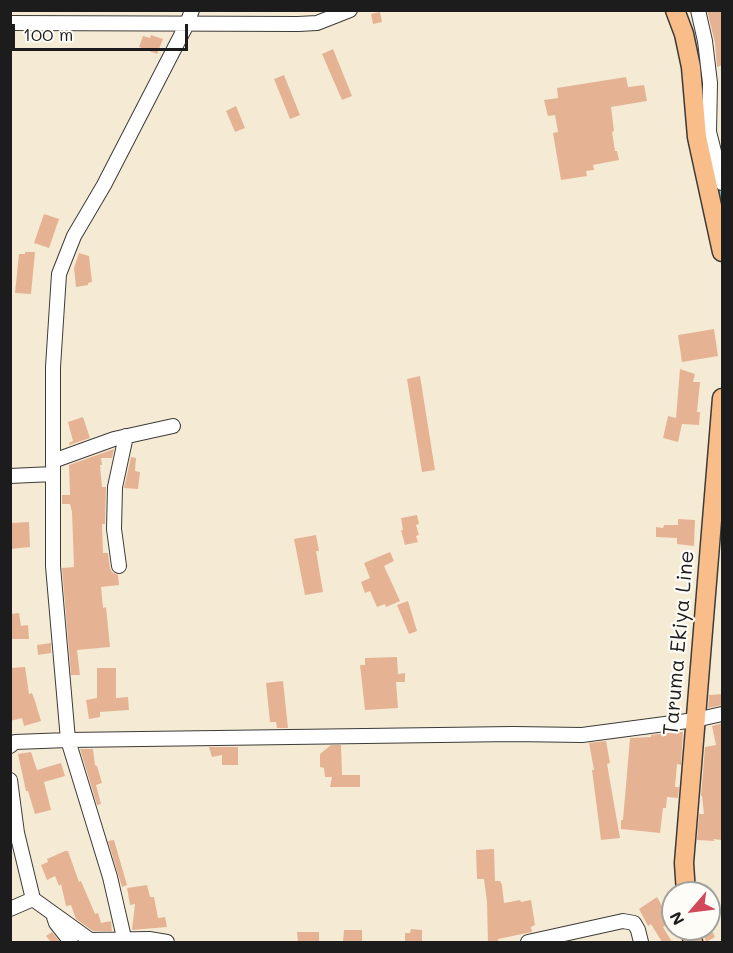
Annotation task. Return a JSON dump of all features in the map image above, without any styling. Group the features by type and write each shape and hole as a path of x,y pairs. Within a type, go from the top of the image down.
{"main road":[{"path":"675,10 684,34 691,67 697,137 723,252"},
{"name":"Taruma Ekiya Line","path":"685,881 684,863 695,720 723,398"}],"street":[{"path":"124,941 104,857 68,740 53,566 52,367 59,274 74,236 105,185 192,10"},
{"path":"10,23 72,17 187,24 316,23 350,10"},
{"path":"698,10 705,41 710,83 710,132 723,183"},
{"path":"10,476 53,467 126,436 173,426"},
{"path":"119,566 114,529 115,487 126,436"},
{"path":"10,746 15,742 68,740 582,735 695,720 723,714"},
{"path":"10,780 14,827 33,899 90,940 149,939 167,942"},
{"path":"10,909 33,899"},
{"path":"53,913 56,923 71,942"},
{"path":"528,942 623,921 634,923 641,942"}],"building":[{"path":"707,10 723,10 723,65 717,67 715,43"},
{"path":"380,12 382,22 373,24 371,14"},
{"path":"151,35 163,39 157,54 139,47 143,36 150,38"},
{"path":"333,49 352,96 342,100 322,54"},
{"path":"284,75 300,115 290,119 274,79"},
{"path":"626,77 628,87 644,85 647,101 611,107 614,131 612,132 619,160 593,165 594,170 586,171 587,176 561,180 553,133 558,132 555,115 548,116 544,100 558,98 557,88"},
{"path":"236,106 245,128 235,132 226,111"},
{"path":"44,214 59,219 49,248 34,243"},
{"path":"25,252 35,252 31,294 15,293 19,254 25,254"},
{"path":"79,253 89,256 92,282 76,287 74,268"},
{"path":"714,329 718,356 682,362 678,335"},
{"path":"680,369 695,374 693,382 700,382 697,412 700,412 699,425 682,424 678,442 663,438 668,416 676,418"},
{"path":"420,376 435,470 422,472 407,379"},
{"path":"83,417 90,438 69,445 73,441 68,422"},
{"path":"114,449 112,458 101,458 102,465 100,465 102,487 106,487 105,524 102,524 103,553 108,553 110,568 118,575 119,585 101,587 103,608 106,607 110,647 77,650 80,675 71,675 62,568 74,567 72,512 70,504 62,504 62,495 70,495 69,465"},
{"path":"131,457 136,458 135,471 140,472 138,489 124,488"},
{"path":"417,515 418,542 405,545 401,518"},
{"path":"678,519 695,520 694,546 677,544 677,538 656,537 656,527 678,525"},
{"path":"29,522 30,547 10,549 10,523"},
{"path":"316,535 319,551 316,551 323,592 305,595 294,539"},
{"path":"390,552 394,561 384,566 400,601 386,607 385,604 377,607 370,591 365,593 361,582 370,578 364,563"},
{"path":"408,601 417,631 409,634 397,605"},
{"path":"19,613 21,626 28,625 29,639 10,639 10,614"},
{"path":"51,643 51,653 38,655 37,645"},
{"path":"397,657 398,674 405,673 405,682 396,682 398,708 365,710 360,665 365,665 365,658"},
{"path":"25,667 29,694 32,693 41,721 24,726 22,718 10,721 10,668"},
{"path":"97,668 116,668 116,698 128,697 129,710 100,712 100,717 89,719 86,700 97,698"},
{"path":"283,681 288,728 277,728 276,722 270,722 266,683"},
{"path":"723,694 723,705 708,708 709,695"},
{"path":"723,723 722,840 697,840 699,814 704,814 701,796 705,747 716,745 712,726"},
{"path":"683,732 681,765 677,764 675,787 679,787 678,798 667,797 666,808 663,808 660,833 621,829 630,738"},
{"path":"606,741 610,763 607,764 620,838 601,840 589,743"},
{"path":"331,745 341,745 342,775 360,775 360,787 330,787 332,777 325,777 324,768 320,767 320,754"},
{"path":"209,747 238,747 238,765 222,765 222,755 212,757"},
{"path":"80,749 93,749 95,765 102,783 96,785 101,804 97,805"},
{"path":"31,752 37,770 61,763 65,776 44,782 51,810 35,814 28,791 26,791 18,754"},
{"path":"114,840 127,885 122,887 108,841"},
{"path":"494,849 495,881 500,881 502,885 504,903 531,900 535,925 531,927 532,932 498,939 498,942 488,942 484,879 477,879 476,850"},
{"path":"68,851 79,882 81,881 95,914 98,913 101,923 111,921 112,931 93,931 76,919 71,905 66,906 61,884 59,886 55,876 47,880 41,865 48,862 47,859"},
{"path":"147,885 150,897 154,897 158,918 165,917 167,927 132,930 135,904 130,905 127,888"},
{"path":"657,897 661,904 661,940 651,924 648,926 639,909"},
{"path":"411,929 422,930 422,942 405,942 405,933 410,933"},
{"path":"344,930 362,930 362,942 343,942"},
{"path":"52,932 60,942 51,942 46,936"},
{"path":"297,932 319,932 319,942 298,942"}],"waterway":[{"path":"717,184 722,207"}]}
